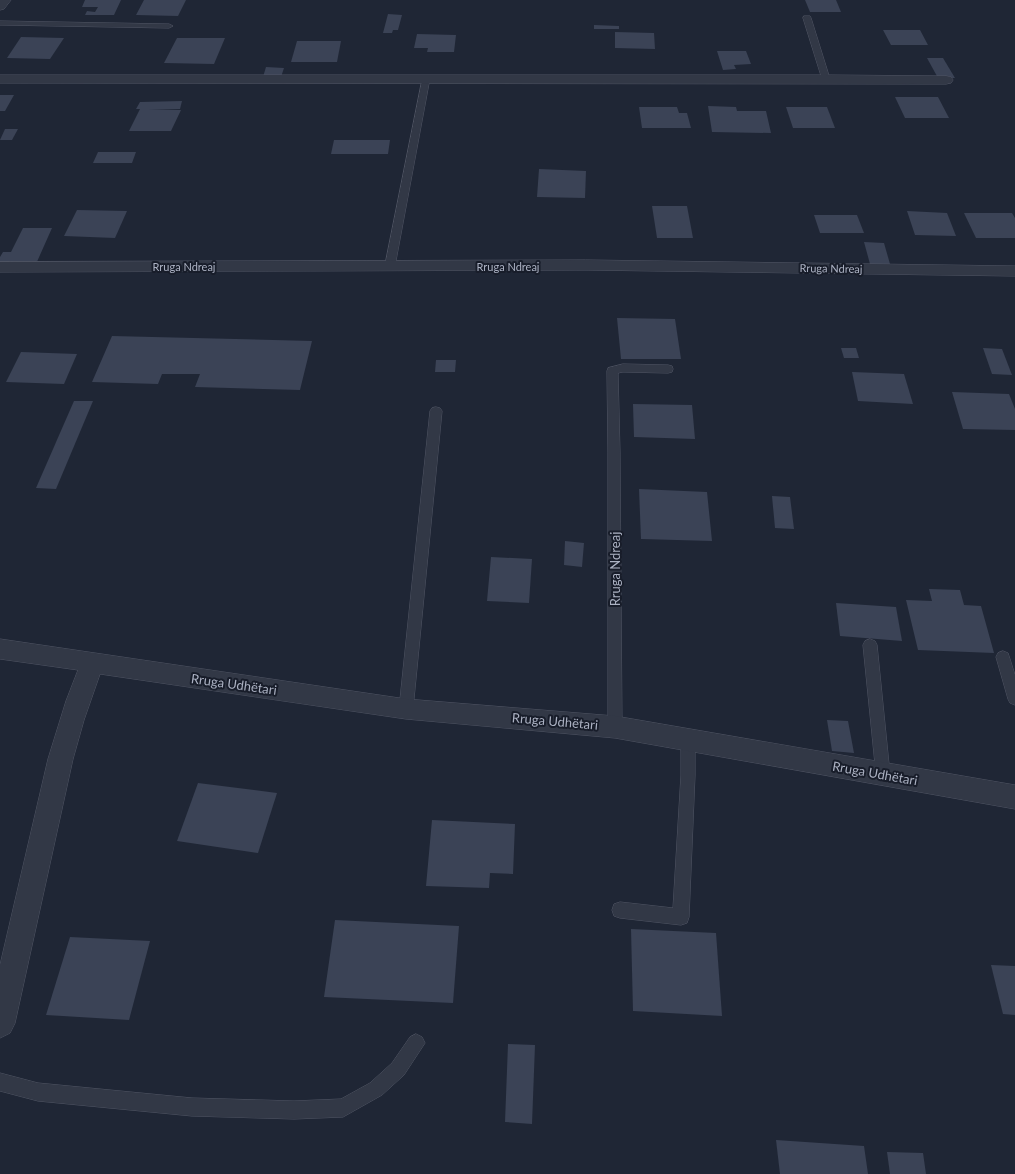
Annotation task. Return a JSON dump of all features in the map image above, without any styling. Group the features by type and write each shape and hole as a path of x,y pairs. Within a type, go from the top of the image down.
{"street":[{"path":"0,6 5,0"},
{"path":"0,79 206,80 426,78 946,80"},
{"name":"Rruga Ndreaj","path":"0,267 586,265 1015,270"},
{"name":"Rruga Udhëtari","path":"0,649 406,709 615,726 1015,797"},
{"path":"0,1023 12,977 65,739 82,685 93,663"}],"lane":[{"path":"808,18 826,79"},
{"path":"0,23 169,26"},
{"path":"390,266 426,78"},
{"name":"Rruga Ndreaj","path":"615,726 614,453 612,371 623,368 668,370"},
{"path":"406,709 436,411"},
{"path":"870,646 883,774"},
{"path":"1003,657 1015,699"},
{"path":"620,910 681,917 688,775 688,739"},
{"path":"0,1082 38,1092 192,1108 294,1110 343,1108 376,1089 398,1069 416,1043"}],"building":[{"path":"85,0 121,0 114,15 85,15 87,11 95,12 98,7 82,7"},
{"path":"144,0 186,0 178,16 136,15"},
{"path":"805,0 836,0 841,12 810,12"},
{"path":"388,14 402,15 398,30 393,30 392,33 383,33"},
{"path":"594,25 619,26 619,29 594,29"},
{"path":"883,30 920,30 928,45 891,45"},
{"path":"615,32 654,33 655,49 615,48"},
{"path":"417,34 456,35 454,52 427,52 428,48 414,48"},
{"path":"21,37 64,38 50,59 7,58"},
{"path":"177,38 225,38 214,64 164,63"},
{"path":"297,41 341,41 337,62 291,62"},
{"path":"717,51 746,51 751,64 734,65 736,69 723,70"},
{"path":"927,58 943,58 955,78 938,78"},
{"path":"266,67 284,68 281,77 263,77"},
{"path":"0,95 14,95 5,111 0,111"},
{"path":"895,97 938,97 949,118 905,118"},
{"path":"182,101 180,109 149,109 181,110 171,131 129,131 140,109 136,109 140,102"},
{"path":"708,106 736,107 737,111 766,111 771,133 712,132"},
{"path":"639,107 677,107 679,113 687,113 691,128 642,128"},
{"path":"786,107 827,107 835,128 793,128"},
{"path":"5,129 18,129 12,140 0,140"},
{"path":"334,140 390,140 388,154 331,154"},
{"path":"98,152 136,152 132,163 93,163"},
{"path":"539,169 586,171 585,198 537,197"},
{"path":"652,206 687,206 693,238 657,238"},
{"path":"77,210 127,211 115,238 64,236"},
{"path":"907,211 947,213 956,236 915,235"},
{"path":"964,213 1012,213 1015,218 1015,238 976,238"},
{"path":"814,215 857,215 864,233 820,233"},
{"path":"23,228 52,228 36,264 0,264 0,257 3,252 11,252"},
{"path":"864,242 884,243 890,264 870,264"},
{"path":"617,318 675,319 681,359 621,359"},
{"path":"112,336 312,341 300,390 195,387 200,374 162,374 158,384 92,382"},
{"path":"841,348 856,348 859,358 844,358"},
{"path":"983,348 1002,349 1012,375 992,374"},
{"path":"21,352 77,354 64,384 6,382"},
{"path":"436,360 456,360 455,372 435,372"},
{"path":"852,372 904,374 913,404 858,401"},
{"path":"952,392 1009,394 1015,409 1015,430 963,429"},
{"path":"74,401 93,401 56,489 36,488"},
{"path":"633,404 692,405 695,439 634,437"},
{"path":"639,489 707,492 712,541 641,539"},
{"path":"772,496 790,497 794,529 775,528"},
{"path":"565,541 584,543 582,567 564,565"},
{"path":"491,557 532,559 529,603 487,601"},
{"path":"929,589 960,590 964,605 981,606 994,653 918,650 906,600 932,601"},
{"path":"836,603 896,607 902,641 840,636"},
{"path":"827,720 848,721 854,753 832,751"},
{"path":"198,783 277,793 258,853 177,841"},
{"path":"432,820 515,824 513,874 490,873 489,888 426,886"},
{"path":"335,920 459,926 453,1003 324,997"},
{"path":"631,929 716,933 722,1016 633,1011"},
{"path":"70,937 150,941 129,1020 46,1015"},
{"path":"991,965 1015,966 1015,1015 1003,1014"},
{"path":"508,1044 535,1045 532,1124 505,1122"},
{"path":"776,1140 864,1146 868,1174 780,1174"},
{"path":"887,1152 923,1153 926,1174 890,1174"}]}
